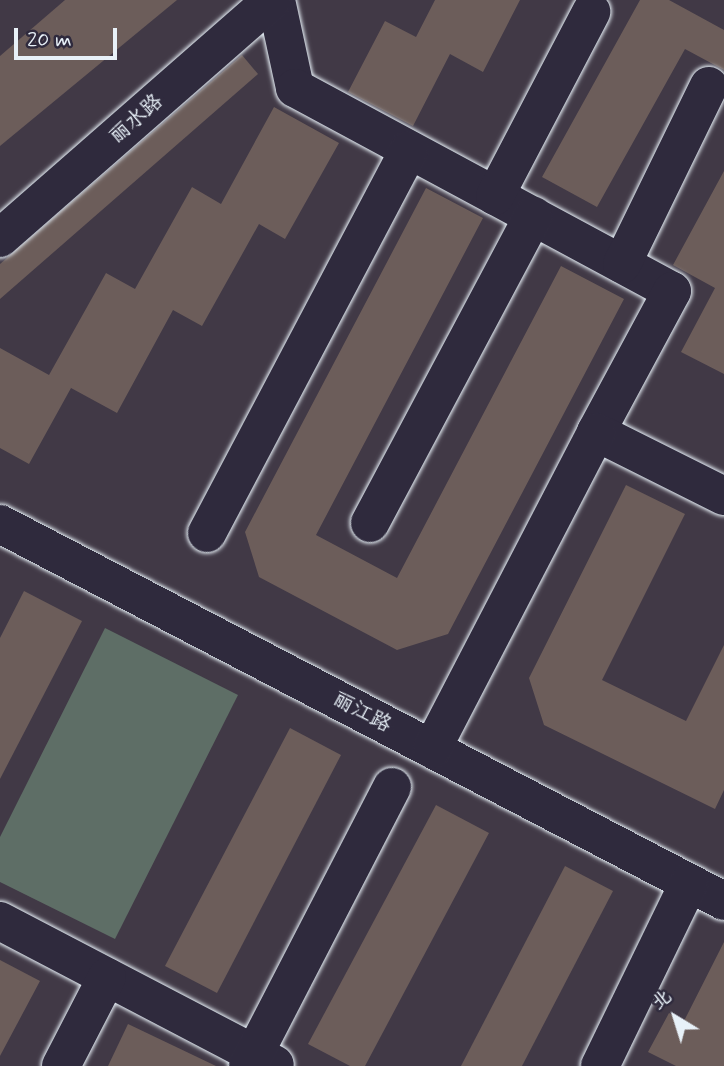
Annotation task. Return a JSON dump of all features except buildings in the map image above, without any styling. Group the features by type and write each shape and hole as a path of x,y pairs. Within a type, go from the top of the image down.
{"street":[{"path":"274,0 295,89 672,291 432,749"},
{"name":"丽水路","path":"0,237 274,0"},
{"path":"495,196 591,12"},
{"path":"622,264 709,86"},
{"path":"207,533 409,150"},
{"path":"370,523 533,216"},
{"path":"596,432 724,496"},
{"name":"丽江路","path":"0,524 432,749 712,887"},
{"path":"0,921 259,1062 392,787"},
{"path":"600,1066 712,887"},
{"path":"61,1066 107,977"}],"green space":[{"path":"105,628 238,695 115,939 0,882 0,837"}]}
